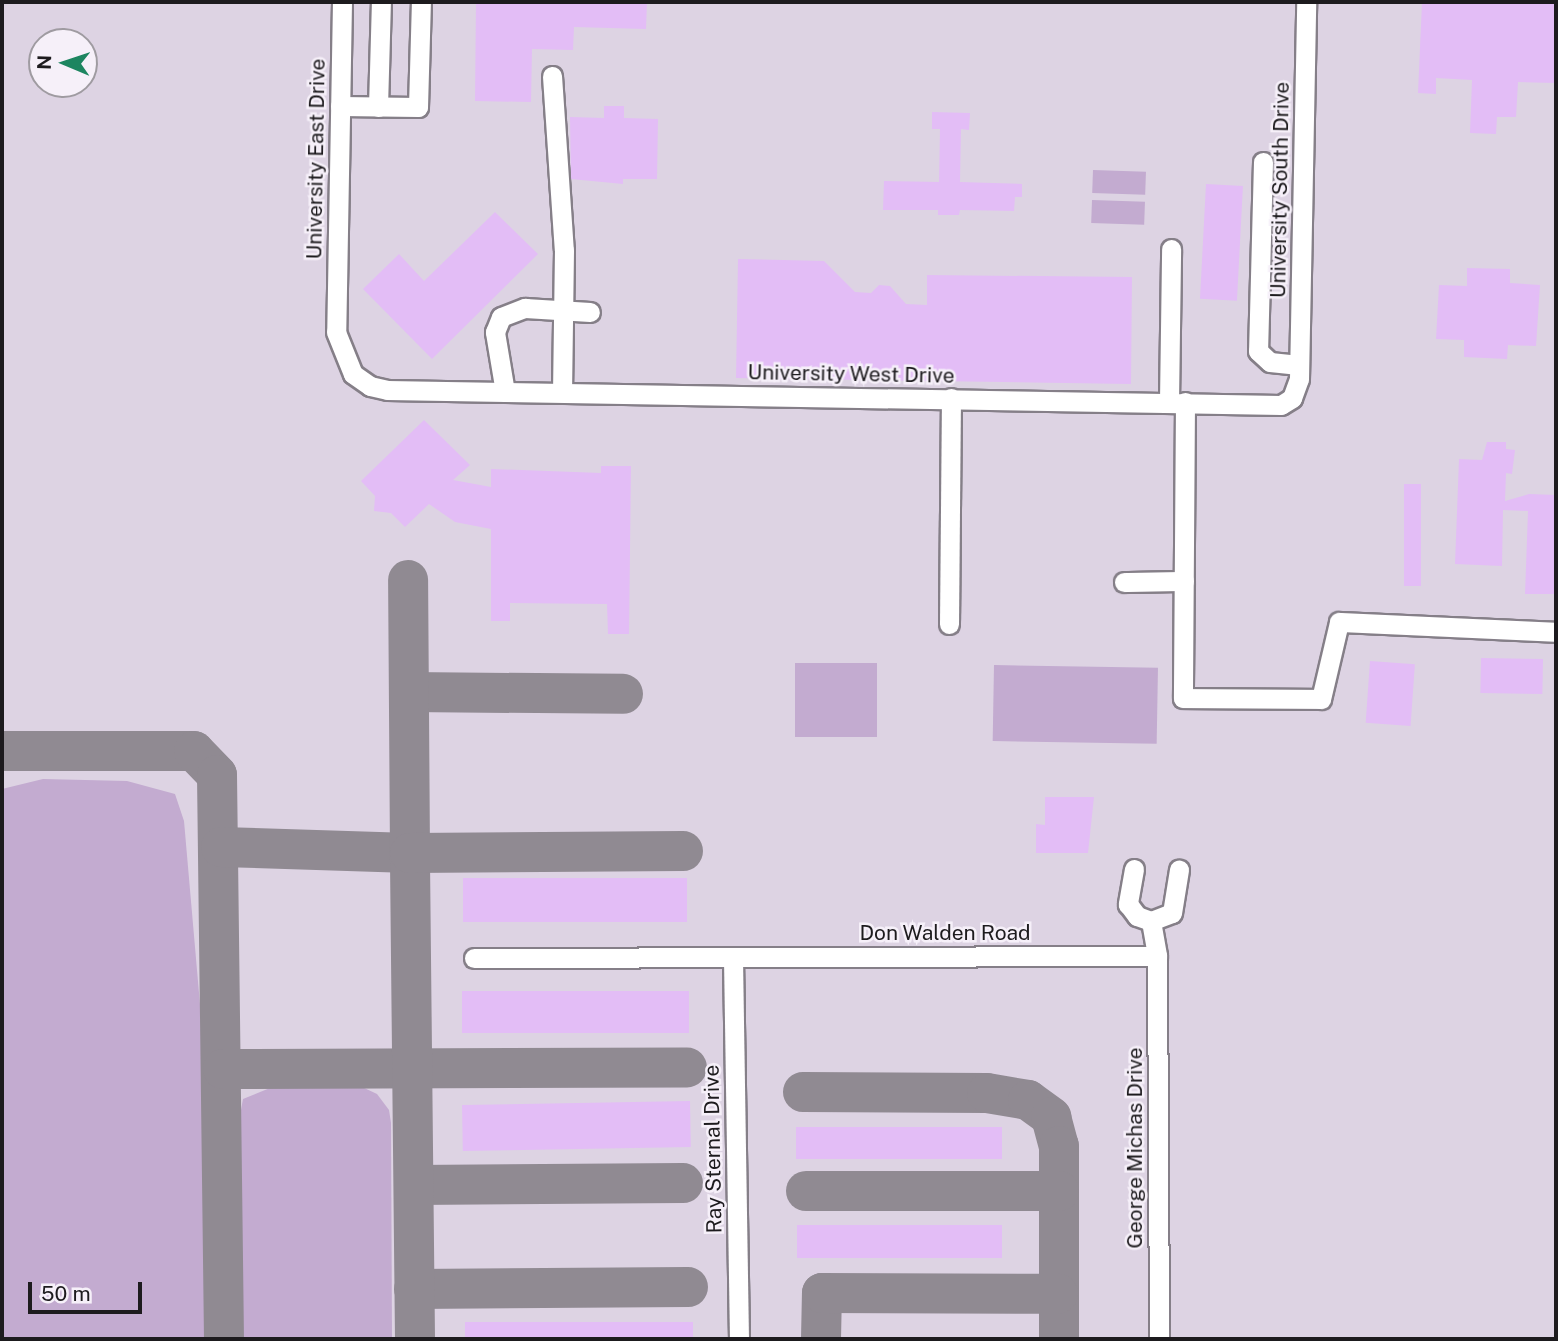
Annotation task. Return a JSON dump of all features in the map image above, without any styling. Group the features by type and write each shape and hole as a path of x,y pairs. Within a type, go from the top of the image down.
{"street":[{"name":"University East Drive","path":"342,2 336,317 339,347 353,374 387,390"},
{"path":"378,107 381,2"},
{"path":"340,106 418,107 421,2"},
{"name":"University South Drive","path":"1299,372 1306,2"},
{"path":"552,76 564,250 562,392"},
{"path":"1263,162 1258,351 1270,362 1299,372"},
{"path":"1171,249 1184,581 1183,698 1321,698 1339,622 1556,632"},
{"path":"505,392 495,332 501,317 525,308 590,312"},
{"name":"University West Drive","path":"387,390 1280,405 1292,398 1299,372"},
{"path":"949,624 951,398"},
{"path":"1124,582 1184,581"},
{"path":"1134,869 1128,904 1137,916 1152,921 1172,913 1178,870"},
{"name":"George Michas Drive","path":"1152,921 1157,956 1159,1339"},
{"name":"Don Walden Road","path":"474,958 1157,956"},
{"name":"Ray Sternal Drive","path":"733,958 738,1339"}],"shaded area":[{"path":"2,2 1556,2 1556,1339 2,1339"},
{"path":"1093,170 1146,172 1145,195 1092,193"},
{"path":"1092,200 1145,202 1144,225 1091,223"},
{"path":"795,663 877,663 877,737 795,737"},
{"path":"994,665 1158,668 1157,744 993,741"},
{"path":"43,779 127,781 175,794 184,821 201,1016 205,1339 2,1339 2,789"},
{"path":"360,1086 377,1094 389,1110 391,1123 392,1339 239,1339 239,1121 243,1099 270,1088"}],"building":[{"path":"476,2 647,2 646,29 574,27 573,50 532,49 531,102 475,101"},
{"path":"1422,2 1556,2 1556,83 1518,82 1516,117 1497,117 1496,134 1470,133 1472,80 1436,78 1436,94 1418,93"},
{"path":"604,106 624,106 624,118 658,119 657,179 623,179 623,184 571,179 570,117 604,118"},
{"path":"932,112 970,113 969,130 961,129 960,182 1022,184 1022,197 1015,197 1014,211 960,210 959,215 938,215 938,210 883,210 884,181 939,182 940,129 932,129"},
{"path":"1206,184 1243,186 1237,301 1200,299"},
{"path":"495,212 538,254 432,359 363,289 399,254 424,281"},
{"path":"738,259 824,261 855,292 871,293 879,285 890,286 906,304 927,305 927,275 1132,277 1131,384 736,378"},
{"path":"1467,268 1510,269 1510,283 1540,285 1536,346 1508,345 1507,359 1464,357 1464,340 1436,339 1439,285 1467,286"},
{"path":"424,420 470,465 453,480 491,487 491,469 601,473 601,466 631,466 629,634 608,634 607,604 510,603 510,621 491,621 491,529 455,522 429,504 405,527 391,513 374,511 375,496 361,481"},
{"path":"1487,442 1506,442 1506,449 1515,450 1512,474 1506,473 1505,501 1529,494 1556,495 1556,594 1525,594 1528,511 1503,510 1502,566 1455,564 1459,459 1482,460"},
{"path":"1404,484 1421,484 1421,586 1404,586"},
{"path":"1481,658 1543,659 1542,694 1480,693"},
{"path":"1370,661 1415,664 1411,726 1366,723"},
{"path":"1045,797 1094,797 1088,853 1036,853 1036,824 1045,825"},
{"path":"463,878 687,878 687,922 463,922"},
{"path":"462,991 689,991 689,1033 462,1033"},
{"path":"690,1101 691,1147 463,1151 462,1105"},
{"path":"796,1127 1002,1127 1002,1159 796,1159"},
{"path":"797,1225 1002,1225 1002,1258 797,1258"},
{"path":"465,1322 693,1322 693,1339 465,1339"}],"taxiway":[{"path":"221,847 410,853 408,580"},
{"path":"409,692 623,694"},
{"path":"2,751 194,751 217,775 224,1339"},
{"path":"415,1339 410,853 683,851"},
{"path":"223,1069 687,1067"},
{"path":"803,1092 987,1093 1028,1100 1051,1117 1059,1146 1059,1339"},
{"path":"414,1185 683,1183"},
{"path":"806,1191 1059,1191"},
{"path":"414,1289 688,1287"},
{"path":"821,1339 822,1293 1058,1294"}]}
